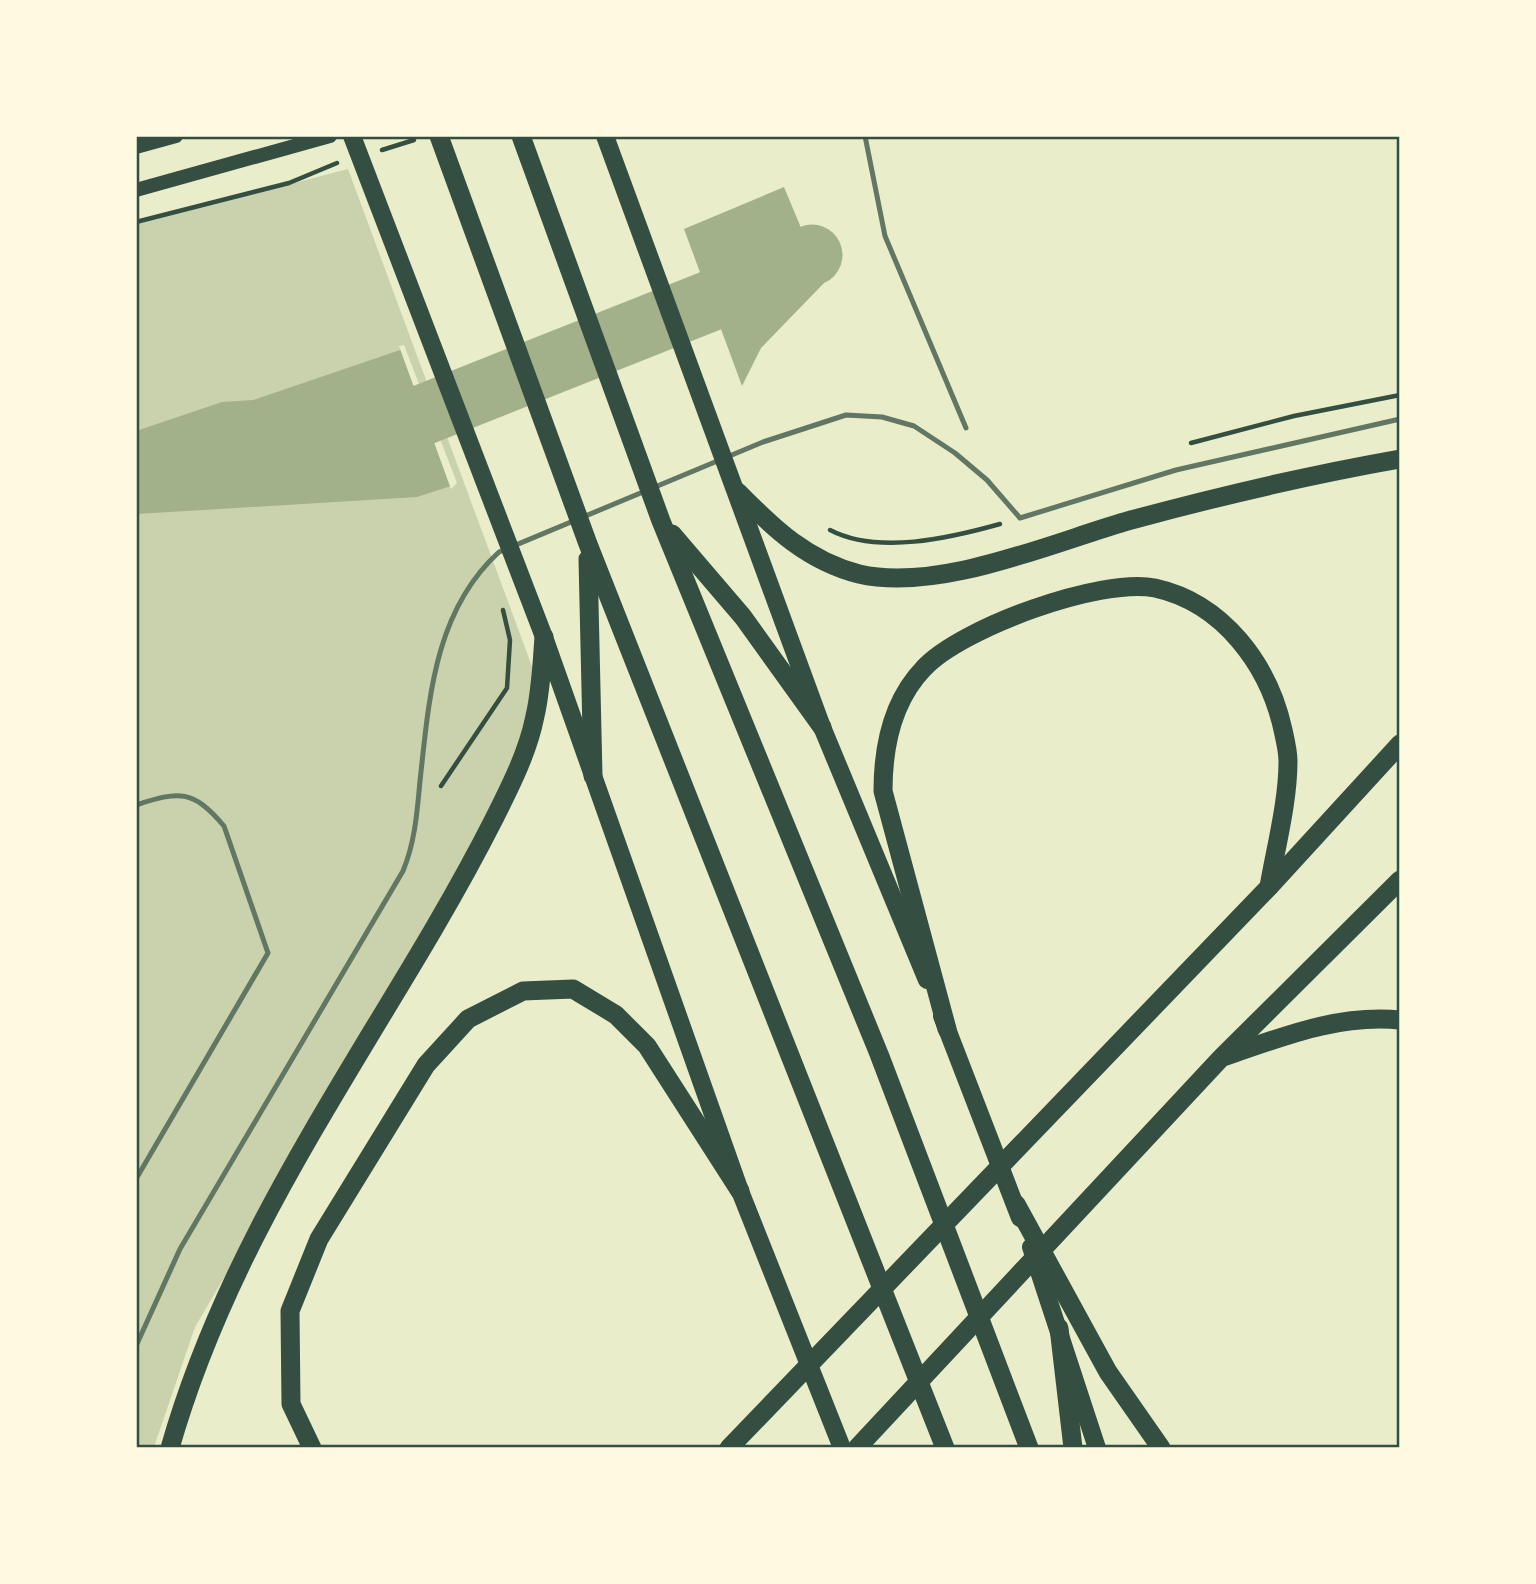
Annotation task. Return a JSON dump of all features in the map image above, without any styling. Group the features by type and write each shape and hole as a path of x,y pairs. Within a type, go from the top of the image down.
{"highway":[{"path":"439,136 588,544 945,1447"},
{"path":"521,136 661,521 879,1054 1029,1447"},
{"path":"738,492 775,530 807,554 859,574 907,579 964,570 1228,494 1399,459"},
{"path":"661,521 743,617 822,727"},
{"path":"588,544 593,776"},
{"path":"947,1029 883,791 883,751 901,702 924,667 955,645 1029,610 1087,591 1154,588 1208,610 1250,651 1276,699 1289,760 1269,887"},
{"path":"170,1447 186,1391 213,1319 239,1264 293,1163 464,880 504,798 535,717 544,637"},
{"path":"729,1447 1269,887 1399,744"},
{"path":"857,1447 1221,1058 1399,880"},
{"path":"312,1447 291,1404 290,1311 319,1239 426,1065 468,1019 523,991 573,989 616,1015 647,1046 740,1191"},
{"path":"1221,1058 1334,1023 1362,1019 1399,1020"},
{"path":"1016,1204 1108,1372 1161,1447"},
{"path":"1059,1328 1073,1447"}],"main road":[{"path":"136,147 176,136"},
{"path":"136,190 330,136"},
{"path":"352,136 544,637 740,1191 842,1447"},
{"path":"605,136 738,492 822,727 1016,1204 1097,1447"}],"lane":[{"path":"865,136 885,236 967,428"},
{"path":"136,1346 180,1249 403,871 415,831 433,674 456,608 478,571 499,552 763,442 846,415 883,418 914,426 955,453 987,480 1020,518 1176,470 1399,419"},
{"path":"136,805 172,793 197,801 224,826 268,953 136,1179"}],"path":[{"path":"136,222 289,183"},
{"path":"826,528 838,534 892,542 935,538 1020,518"},
{"path":"441,787 507,688 510,640 502,604"}],"shaded area":[{"path":"348,169 537,680 521,774 195,1327 154,1447 137,1448 137,224"},
{"path":"784,187 824,283 761,348 742,386 684,229"},
{"path":"403,349 454,485 417,497 137,514 136,431 222,402 253,400"}],"pier":[{"path":"404,345 457,483 451,489 399,346"}],"waterway":[{"path":"345,436 390,428 710,301 812,255"}]}
